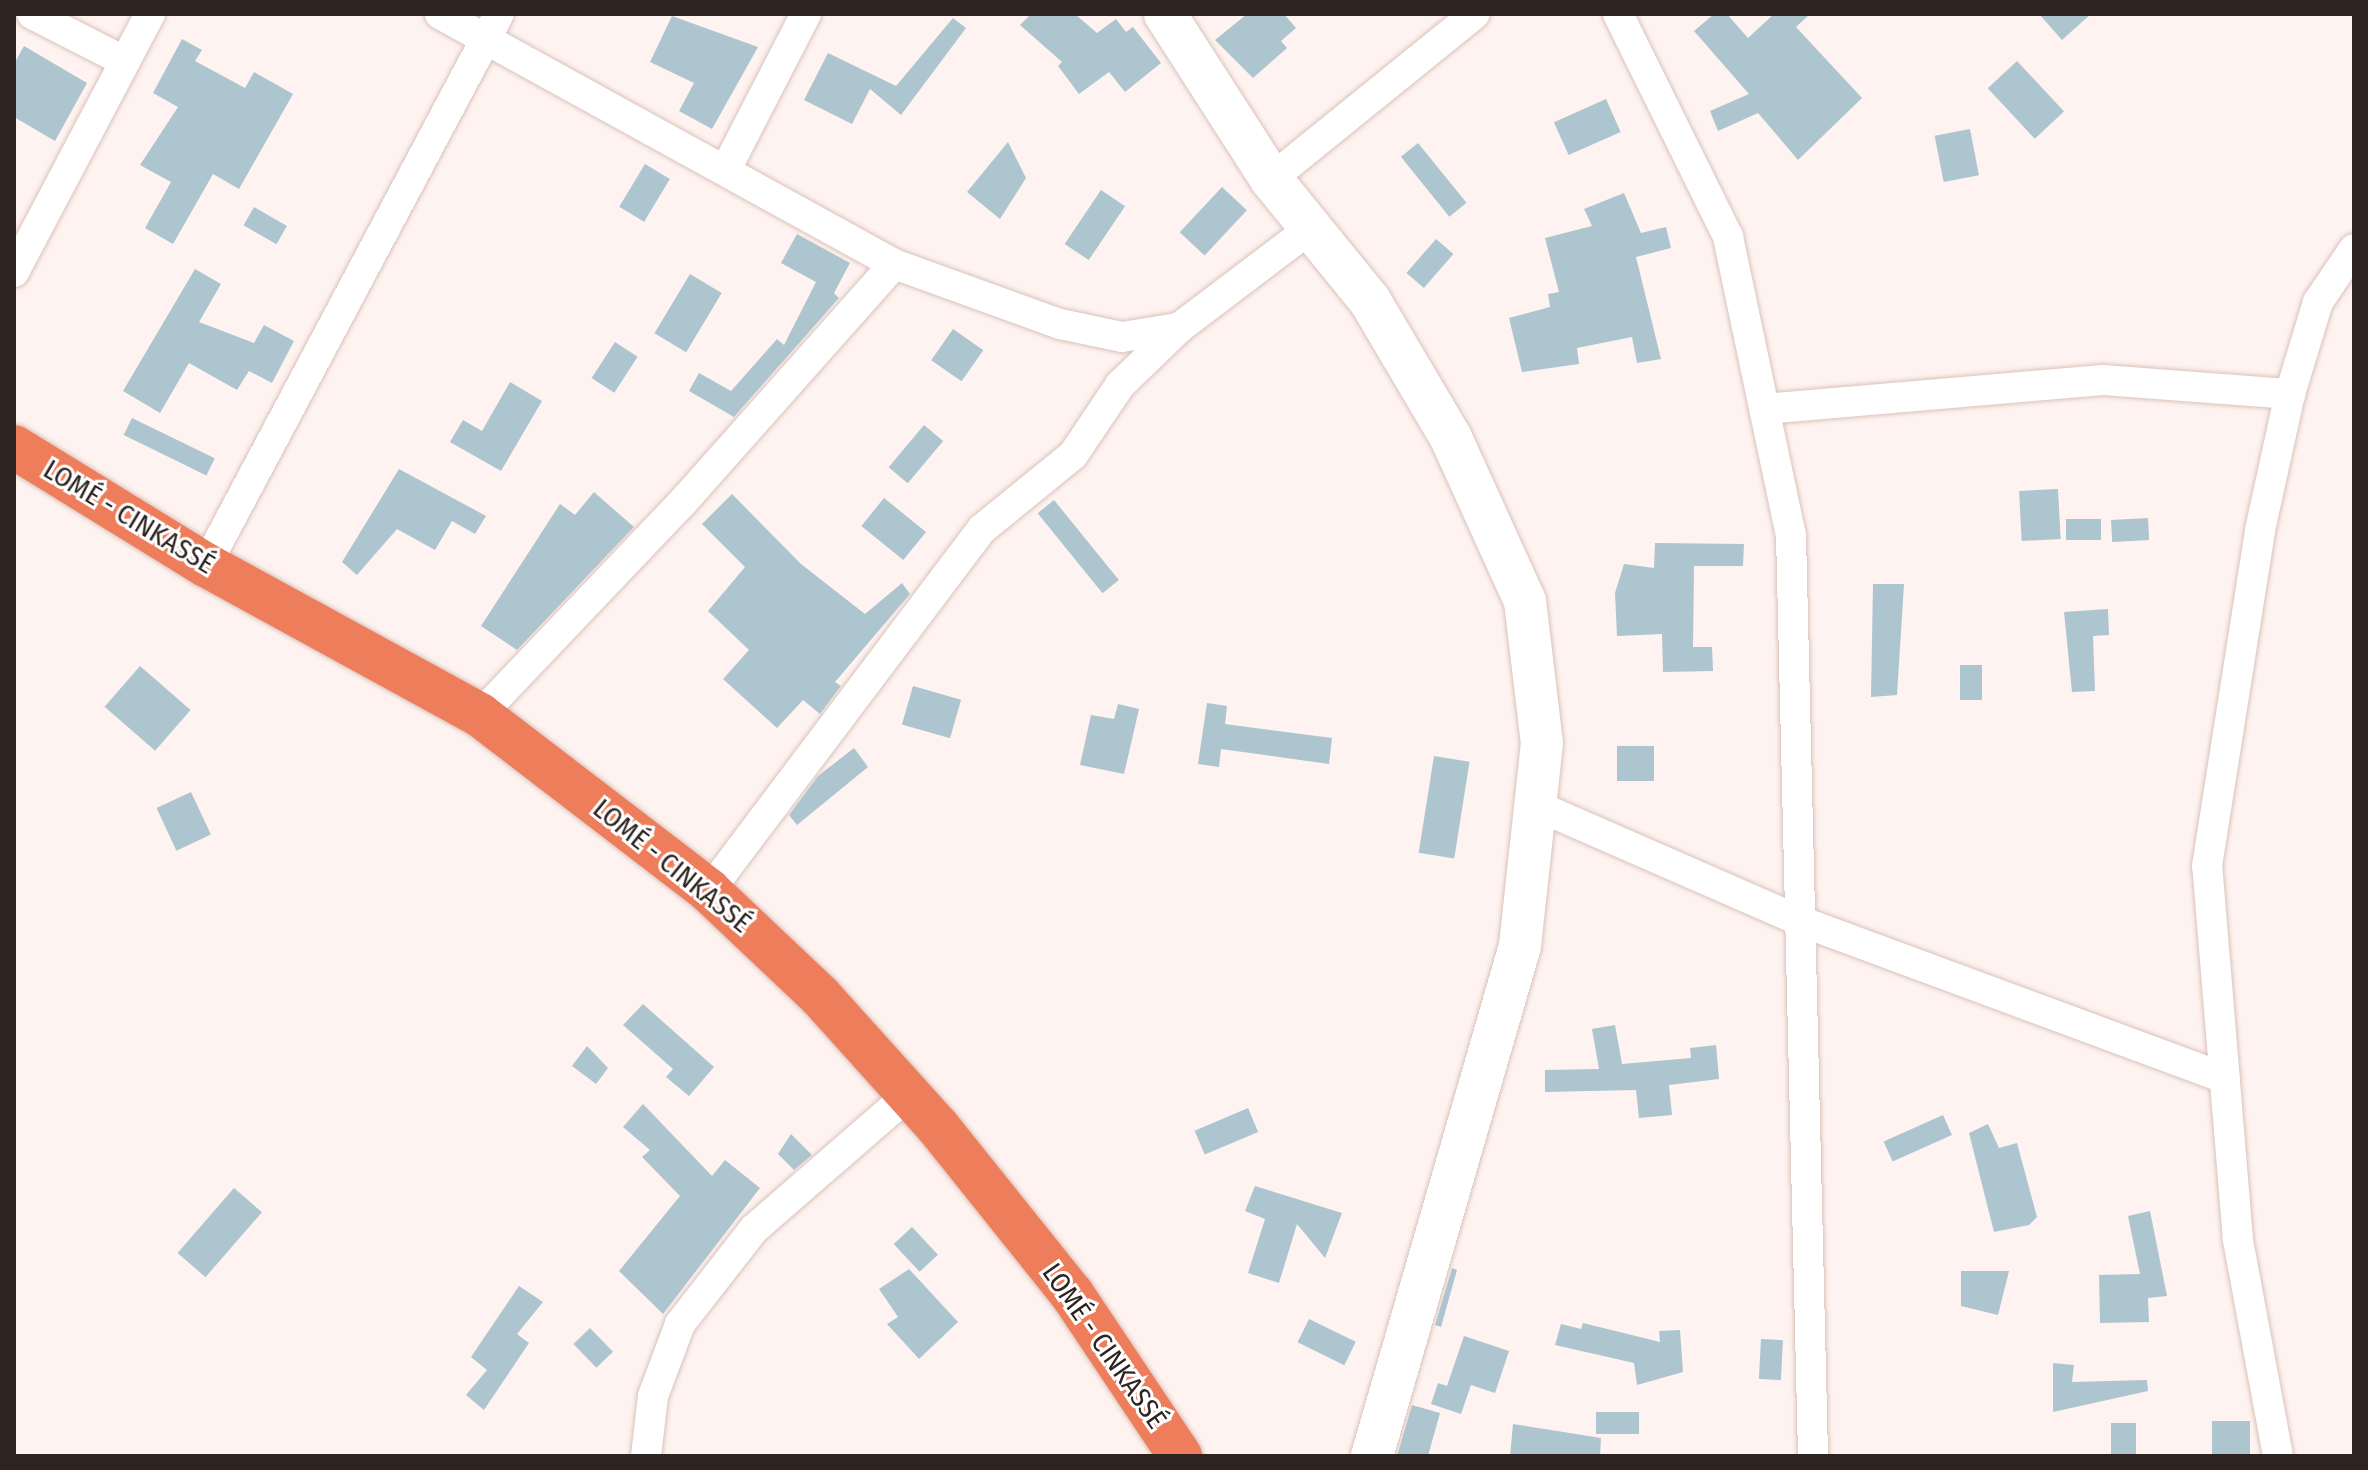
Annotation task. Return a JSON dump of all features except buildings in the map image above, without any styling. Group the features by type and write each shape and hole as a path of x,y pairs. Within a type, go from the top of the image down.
{"highway":[{"name":"LOMÉ - CINKASSÉ","path":"14,447 206,565 480,715 709,891 908,1095 1072,1294 1180,1456"}],"street":[{"path":"32,14 122,60"},
{"path":"14,272 122,60 150,14"},
{"path":"440,14 493,26 894,264 1060,324 1122,337 1179,328"},
{"path":"727,167 806,14"},
{"path":"1165,14 1271,179 1370,301 1451,438 1525,601 1542,743 1520,946 1372,1456"},
{"path":"1271,179 1475,14"},
{"path":"1618,14 1728,237 1791,535 1813,1456"},
{"path":"206,565 493,26"},
{"path":"709,891 982,529 1073,455 1120,385 1179,328 1312,227"},
{"path":"2278,1456 2238,1240 2207,866 2260,530 2290,394 2318,302 2354,249"},
{"path":"480,715 894,264"},
{"path":"1764,409 2103,380 2290,394"},
{"path":"1535,805 1800,921 2225,1078"},
{"path":"646,1456 653,1396 680,1324 754,1229 908,1095"}]}
